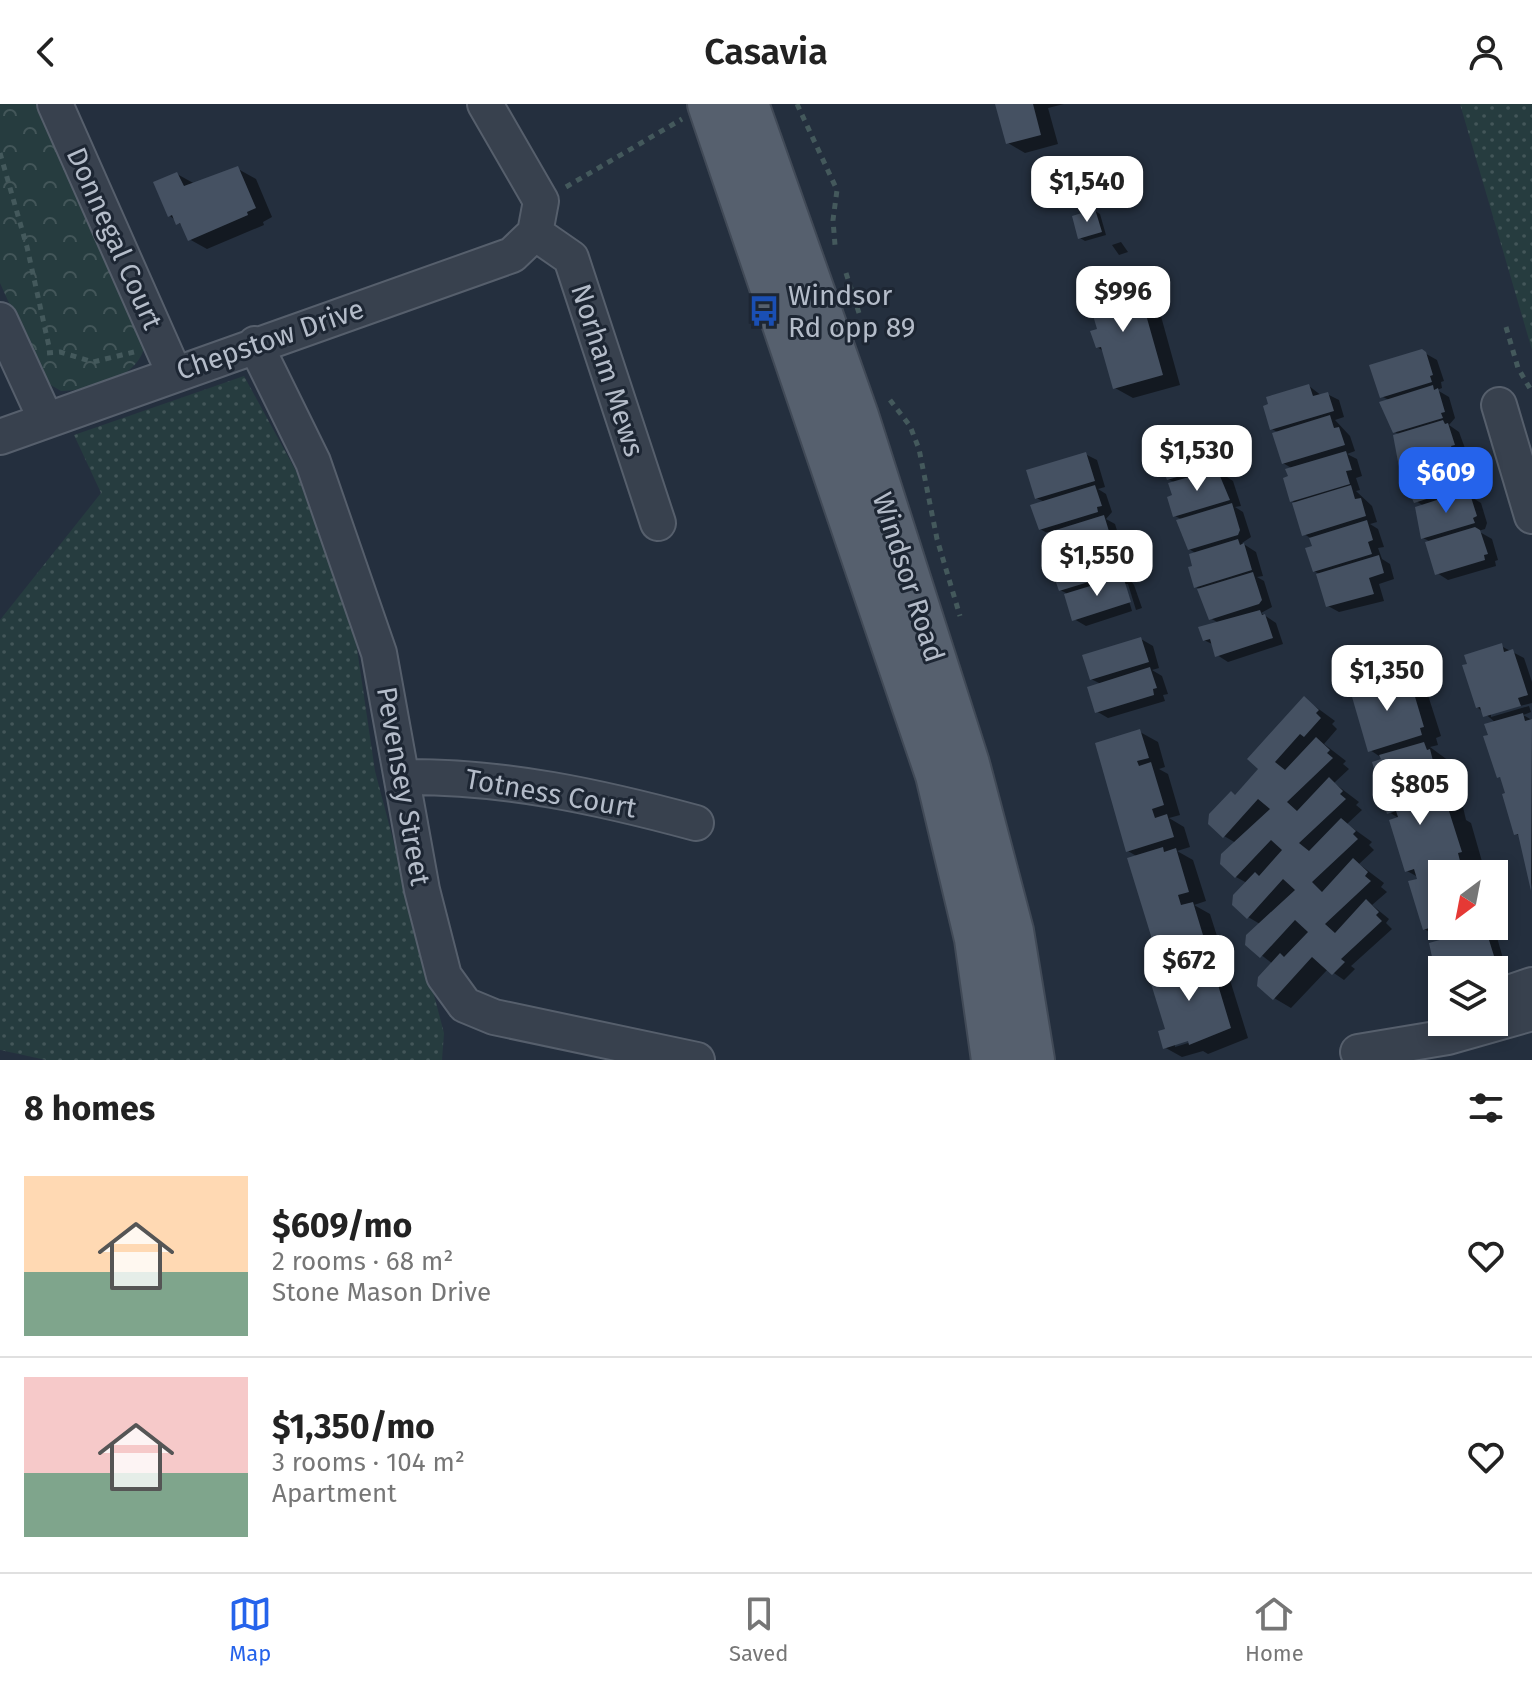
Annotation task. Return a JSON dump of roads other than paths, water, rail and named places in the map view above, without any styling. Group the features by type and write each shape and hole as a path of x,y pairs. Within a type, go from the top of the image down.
{"main road":[{"name":"Windsor Road","path":"747,104 857,416 968,764 1012,931 1033,1060"},
{"name":"Windsor Road","path":"698,110 937,775 976,939 993,1060"}],"street":[{"name":"Donnegal Court","path":"55,104 168,359"},
{"path":"485,104 538,217"},
{"name":"Chepstow Drive","path":"0,437 46,420 168,359 255,344 512,255 538,217"},
{"name":"Norham Mews","path":"538,217 571,258 658,523"},
{"path":"0,320 35,358 46,420"},
{"name":"Pevensey Street","path":"255,344 313,462 374,638 404,777 422,890 444,976 465,1005 494,1017 697,1060"},
{"path":"1499,405 1532,516"},
{"name":"Totness Court","path":"404,777 462,776 517,782 696,823"},
{"path":"1508,993 1532,985"},
{"path":"1346,1056 1448,1037 1532,1013"},
{"path":"1346,1056 1428,1020"}],"place":[{"name":"Windsor Rd opp 89","path":"764,311"}]}
